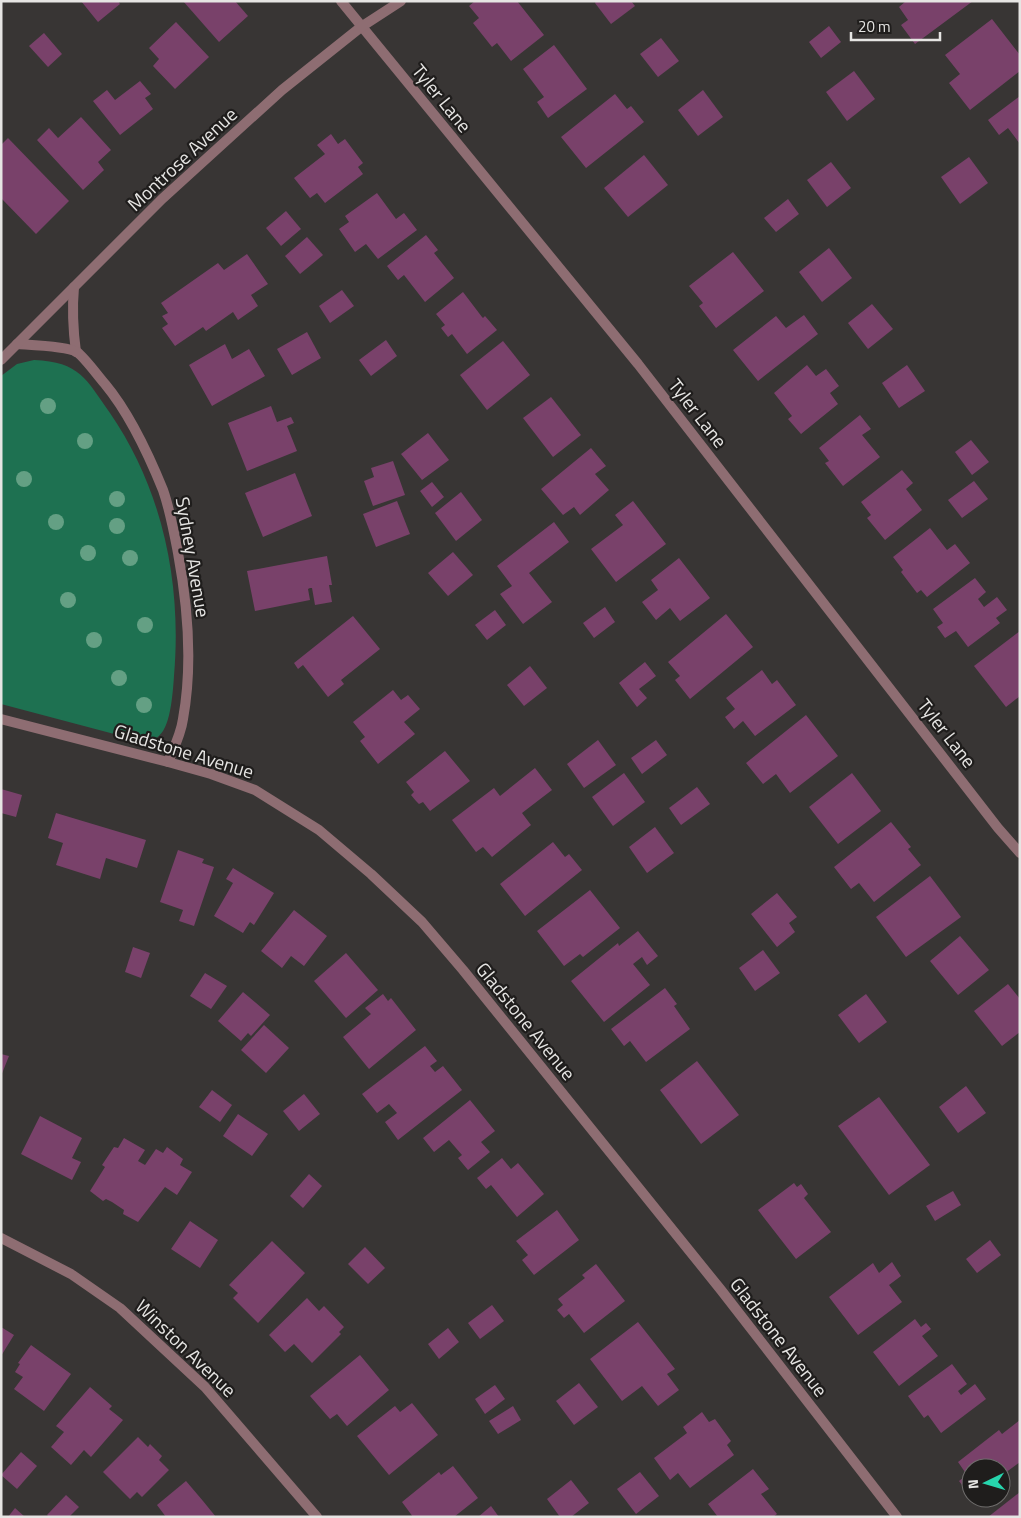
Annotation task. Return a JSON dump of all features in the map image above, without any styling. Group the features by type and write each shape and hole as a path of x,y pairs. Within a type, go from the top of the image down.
{"street":[{"name":"Tyler Lane","path":"341,1 638,364 986,812 1020,853"},
{"name":"Montrose Avenue","path":"1,360 162,199 282,90 361,27 401,1"},
{"path":"17,344 53,346 76,352 72,306 74,287"},
{"name":"Sydney Avenue","path":"76,352 115,396 140,439 163,491 175,535 183,579 188,626 188,676 183,720 177,743 168,762"},
{"name":"Gladstone Avenue","path":"1,719 211,774 255,790 319,830 371,874 422,922 463,970 721,1290 897,1517"},
{"name":"Winston Avenue","path":"1,1238 71,1274 120,1308 206,1387 317,1517"}],"green space":[{"path":"34,360 62,364 80,374 88,382 128,443 156,506 165,539 171,573 176,641 170,712 163,731 153,740 133,739 1,704 1,376 17,364"}],"building":[{"path":"81,1 118,1 120,4 98,22"},
{"path":"183,1 235,1 248,16 219,42"},
{"path":"475,1 517,1 544,35 511,61 497,43 492,47 473,23 479,18 469,6"},
{"path":"596,1 631,1 635,6 611,24 595,3"},
{"path":"906,1 973,1 915,44 901,25 908,20 899,7"},
{"path":"992,19 1020,55 1020,71 970,110 949,83 960,74 945,55"},
{"path":"176,22 209,57 175,89 153,66 159,59 149,48"},
{"path":"829,26 841,42 821,58 809,42"},
{"path":"44,33 62,54 48,67 29,46"},
{"path":"661,38 679,61 658,77 640,54"},
{"path":"554,45 587,89 548,118 537,102 544,97 523,69"},
{"path":"854,71 875,99 847,121 826,92"},
{"path":"140,81 151,94 145,98 153,109 120,135 93,101 107,90 115,100"},
{"path":"703,90 723,117 698,136 678,110"},
{"path":"615,94 627,109 631,106 644,122 586,168 561,137"},
{"path":"1020,96 1020,144 1008,128 999,135 988,120"},
{"path":"81,117 111,150 98,162 104,170 83,190 37,140 49,128 58,138"},
{"path":"331,134 338,144 345,139 363,163 358,167 363,174 325,203 317,193 310,198 294,178 325,154 317,145"},
{"path":"8,138 69,201 36,234 1,198 1,145"},
{"path":"644,155 668,185 628,217 604,188"},
{"path":"969,157 988,183 960,204 941,177"},
{"path":"831,162 851,188 827,207 807,180"},
{"path":"377,193 396,219 404,213 417,230 378,259 366,244 355,252 339,229 349,222 345,216"},
{"path":"788,199 799,214 776,232 764,218"},
{"path":"286,211 301,229 281,246 266,228"},
{"path":"426,235 438,250 434,253 454,278 425,302 404,275 398,280 387,266"},
{"path":"307,237 323,255 300,274 285,256"},
{"path":"829,248 852,278 822,302 799,272"},
{"path":"733,252 764,291 716,328 699,306 703,303 689,286"},
{"path":"247,254 268,284 251,295 258,306 238,320 233,312 206,331 203,327 175,346 162,328 168,324 162,316 168,313 161,303 218,263 224,270"},
{"path":"342,290 354,306 330,323 319,306"},
{"path":"463,292 482,317 485,316 497,330 467,354 452,334 448,337 441,328 445,325 436,314"},
{"path":"872,304 893,329 868,349 848,323"},
{"path":"804,315 818,334 758,381 733,350 776,316 786,328"},
{"path":"307,332 321,358 292,375 277,349"},
{"path":"386,340 397,356 371,376 359,360"},
{"path":"503,341 530,375 487,410 460,375"},
{"path":"225,344 232,359 249,349 265,376 212,406 189,365"},
{"path":"807,365 816,376 826,369 839,386 830,393 838,404 801,434 788,419 792,416 774,393"},
{"path":"907,365 925,391 899,408 882,383"},
{"path":"551,397 581,435 553,457 523,418"},
{"path":"271,406 277,422 291,417 294,423 287,426 297,451 247,471 228,423"},
{"path":"860,415 871,429 862,435 880,457 843,486 825,463 829,461 819,448"},
{"path":"428,433 449,460 422,480 401,454"},
{"path":"971,440 989,462 972,475 955,452"},
{"path":"591,448 606,466 595,474 609,490 580,515 574,507 563,515 541,489"},
{"path":"393,461 405,495 373,506 364,481 374,477 371,468"},
{"path":"902,470 913,483 906,489 922,510 885,540 867,518 871,515 861,502"},
{"path":"295,473 312,516 263,537 245,493"},
{"path":"974,481 988,499 962,518 948,500"},
{"path":"432,482 444,497 432,507 420,491"},
{"path":"461,492 482,520 456,541 435,513"},
{"path":"397,501 410,534 376,547 363,514"},
{"path":"633,501 666,544 616,582 591,549 623,525 615,515"},
{"path":"554,522 569,542 529,573 552,602 523,624 500,594 512,586 497,566"},
{"path":"930,528 947,550 955,544 970,563 927,597 921,590 917,593 901,572 903,570 893,557"},
{"path":"453,552 473,575 448,596 428,573"},
{"path":"327,556 332,585 329,585 332,602 315,605 312,588 310,588 308,589 310,600 255,611 247,571"},
{"path":"679,558 710,598 680,621 670,608 656,620 642,602 658,590 651,580"},
{"path":"975,578 986,592 978,599 984,607 997,597 1007,610 996,618 1000,623 968,647 956,631 945,638 937,627 943,623 933,609"},
{"path":"605,607 615,622 594,638 583,623"},
{"path":"495,610 506,625 487,640 475,625"},
{"path":"726,614 753,647 690,699 675,680 680,676 668,662"},
{"path":"353,616 380,649 341,680 344,684 328,697 303,665 298,669 294,663"},
{"path":"1020,631 1020,696 1006,707 974,666"},
{"path":"645,662 656,676 639,689 647,698 637,707 619,683"},
{"path":"530,666 547,688 524,706 507,685"},
{"path":"762,670 772,684 777,680 796,705 755,736 743,721 734,729 725,717 735,709 726,698"},
{"path":"393,690 401,700 408,695 420,709 404,722 415,734 378,764 360,741 365,737 353,722"},
{"path":"806,715 838,756 790,793 776,774 763,784 746,763"},
{"path":"598,740 616,765 584,788 567,764"},
{"path":"656,740 667,755 642,774 631,758"},
{"path":"445,751 470,781 430,811 423,802 419,804 411,795 414,792 406,782"},
{"path":"535,768 552,790 522,813 531,825 492,857 483,847 476,852 452,820 494,788 500,796"},
{"path":"624,773 645,802 613,826 592,797"},
{"path":"852,773 881,811 838,844 809,807"},
{"path":"697,787 710,804 681,825 669,808"},
{"path":"1,789 22,795 16,817 1,813"},
{"path":"56,813 146,840 137,868 106,858 100,879 56,865 63,843 48,838"},
{"path":"891,822 911,847 908,849 921,865 874,902 859,883 851,889 834,867"},
{"path":"655,827 674,853 647,873 629,847"},
{"path":"553,842 565,857 569,854 582,870 525,916 500,884"},
{"path":"178,850 204,859 202,863 214,867 194,926 179,921 183,910 160,902"},
{"path":"233,868 274,893 254,925 250,922 243,933 214,916 233,883 226,879"},
{"path":"930,876 961,917 906,957 876,917"},
{"path":"590,890 620,928 583,957 580,954 564,966 537,931"},
{"path":"777,893 797,917 789,923 795,932 777,947 751,914"},
{"path":"294,910 327,936 304,966 291,956 282,968 261,951"},
{"path":"638,931 658,956 647,965 642,957 633,964 650,985 604,1022 571,981 618,943 619,946"},
{"path":"960,936 989,970 958,995 930,961"},
{"path":"133,947 150,953 141,978 125,972"},
{"path":"763,950 780,973 755,991 739,968"},
{"path":"346,953 378,990 346,1018 314,981"},
{"path":"205,973 227,986 211,1009 190,996"},
{"path":"1008,984 1020,999 1020,1032 1002,1046 974,1011"},
{"path":"665,988 677,1004 674,1006 690,1029 646,1062 630,1041 624,1046 611,1029"},
{"path":"243,992 270,1015 251,1036 248,1033 241,1041 218,1021"},
{"path":"383,994 388,1001 391,998 416,1030 369,1069 343,1037 371,1014 365,1008"},
{"path":"866,994 887,1022 859,1043 838,1015"},
{"path":"264,1025 289,1048 266,1073 241,1050"},
{"path":"425,1046 437,1061 430,1066 435,1072 443,1066 462,1090 398,1140 385,1122 397,1113 389,1104 377,1113 362,1094"},
{"path":"1,1054 9,1056 1,1076"},
{"path":"697,1061 739,1115 701,1144 660,1090"},
{"path":"966,1086 986,1113 958,1133 939,1107"},
{"path":"212,1090 232,1105 220,1122 199,1107"},
{"path":"304,1094 320,1114 299,1131 283,1111"},
{"path":"879,1097 930,1165 889,1195 838,1126"},
{"path":"470,1100 495,1131 481,1142 490,1152 468,1170 458,1158 462,1155 449,1140 434,1152 423,1138"},
{"path":"238,1114 268,1134 252,1156 223,1136"},
{"path":"40,1116 82,1138 72,1158 81,1162 72,1180 21,1154"},
{"path":"124,1138 145,1150 138,1161 145,1165 156,1149 163,1153 167,1147 183,1159 180,1165 192,1172 177,1195 165,1187 138,1222 123,1214 124,1210 112,1202 106,1199 103,1201 90,1191 105,1167 102,1165 114,1147 118,1148"},
{"path":"502,1158 511,1169 518,1163 544,1194 517,1217 491,1185 486,1189 477,1178"},
{"path":"309,1174 322,1186 303,1208 290,1196"},
{"path":"794,1183 797,1187 801,1184 808,1194 804,1198 831,1232 796,1259 758,1210"},
{"path":"953,1191 961,1205 935,1221 926,1206"},
{"path":"557,1210 579,1240 534,1275 522,1260 528,1255 516,1241"},
{"path":"190,1221 218,1240 200,1268 171,1249"},
{"path":"990,1240 1001,1255 977,1273 966,1259"},
{"path":"272,1241 305,1273 258,1323 233,1298 238,1293 229,1285"},
{"path":"365,1247 385,1268 368,1284 348,1264"},
{"path":"892,1262 901,1276 889,1285 902,1302 858,1335 829,1297 873,1263 879,1273"},
{"path":"596,1264 625,1301 584,1333 569,1314 564,1318 557,1310 563,1305 558,1299 585,1278 582,1275"},
{"path":"307,1298 319,1311 324,1306 344,1327 339,1332 341,1334 312,1363 294,1344 285,1352 269,1335"},
{"path":"492,1305 504,1321 480,1339 468,1323"},
{"path":"915,1319 921,1327 926,1323 931,1329 922,1336 938,1356 899,1386 873,1352"},
{"path":"638,1322 675,1369 667,1374 679,1390 658,1406 642,1386 622,1401 590,1359"},
{"path":"1,1327 14,1335 1,1356"},
{"path":"448,1328 459,1342 439,1359 428,1344"},
{"path":"31,1345 71,1374 44,1411 14,1389 23,1377 15,1372 20,1364 18,1363"},
{"path":"360,1355 389,1390 347,1426 337,1414 330,1419 310,1396"},
{"path":"952,1364 967,1384 958,1391 961,1395 975,1384 986,1399 941,1433 928,1415 924,1418 908,1396"},
{"path":"579,1383 598,1407 574,1425 556,1401"},
{"path":"495,1385 505,1399 485,1414 475,1399"},
{"path":"90,1387 112,1406 109,1409 123,1420 91,1457 84,1450 71,1465 51,1447 64,1432 56,1426"},
{"path":"412,1403 438,1435 389,1475 357,1436 395,1406 400,1412"},
{"path":"513,1406 521,1420 498,1434 489,1421"},
{"path":"702,1412 709,1422 715,1419 731,1441 727,1445 734,1455 690,1488 678,1473 670,1480 654,1458 687,1433 683,1427"},
{"path":"1020,1420 1020,1462 1011,1469 1011,1458 963,1458 999,1430 1002,1434"},
{"path":"138,1437 148,1447 150,1444 162,1456 159,1460 169,1470 142,1497 137,1492 130,1499 103,1472"},
{"path":"21,1452 37,1466 17,1489 1,1475"},
{"path":"453,1466 478,1498 454,1517 413,1517 402,1502 439,1472 441,1475"},
{"path":"753,1469 769,1489 761,1494 777,1514 773,1517 718,1517 708,1504"},
{"path":"640,1472 659,1496 636,1514 617,1489"},
{"path":"571,1480 589,1503 571,1517 560,1517 547,1499"},
{"path":"186,1481 216,1517 166,1517 157,1505"},
{"path":"1020,1492 1020,1517 988,1517 1000,1508 1011,1508 1011,1499"},
{"path":"66,1495 79,1507 69,1517 49,1517 47,1515"},
{"path":"491,1506 499,1517 478,1517"},
{"path":"15,1508 25,1517 8,1517"}]}
